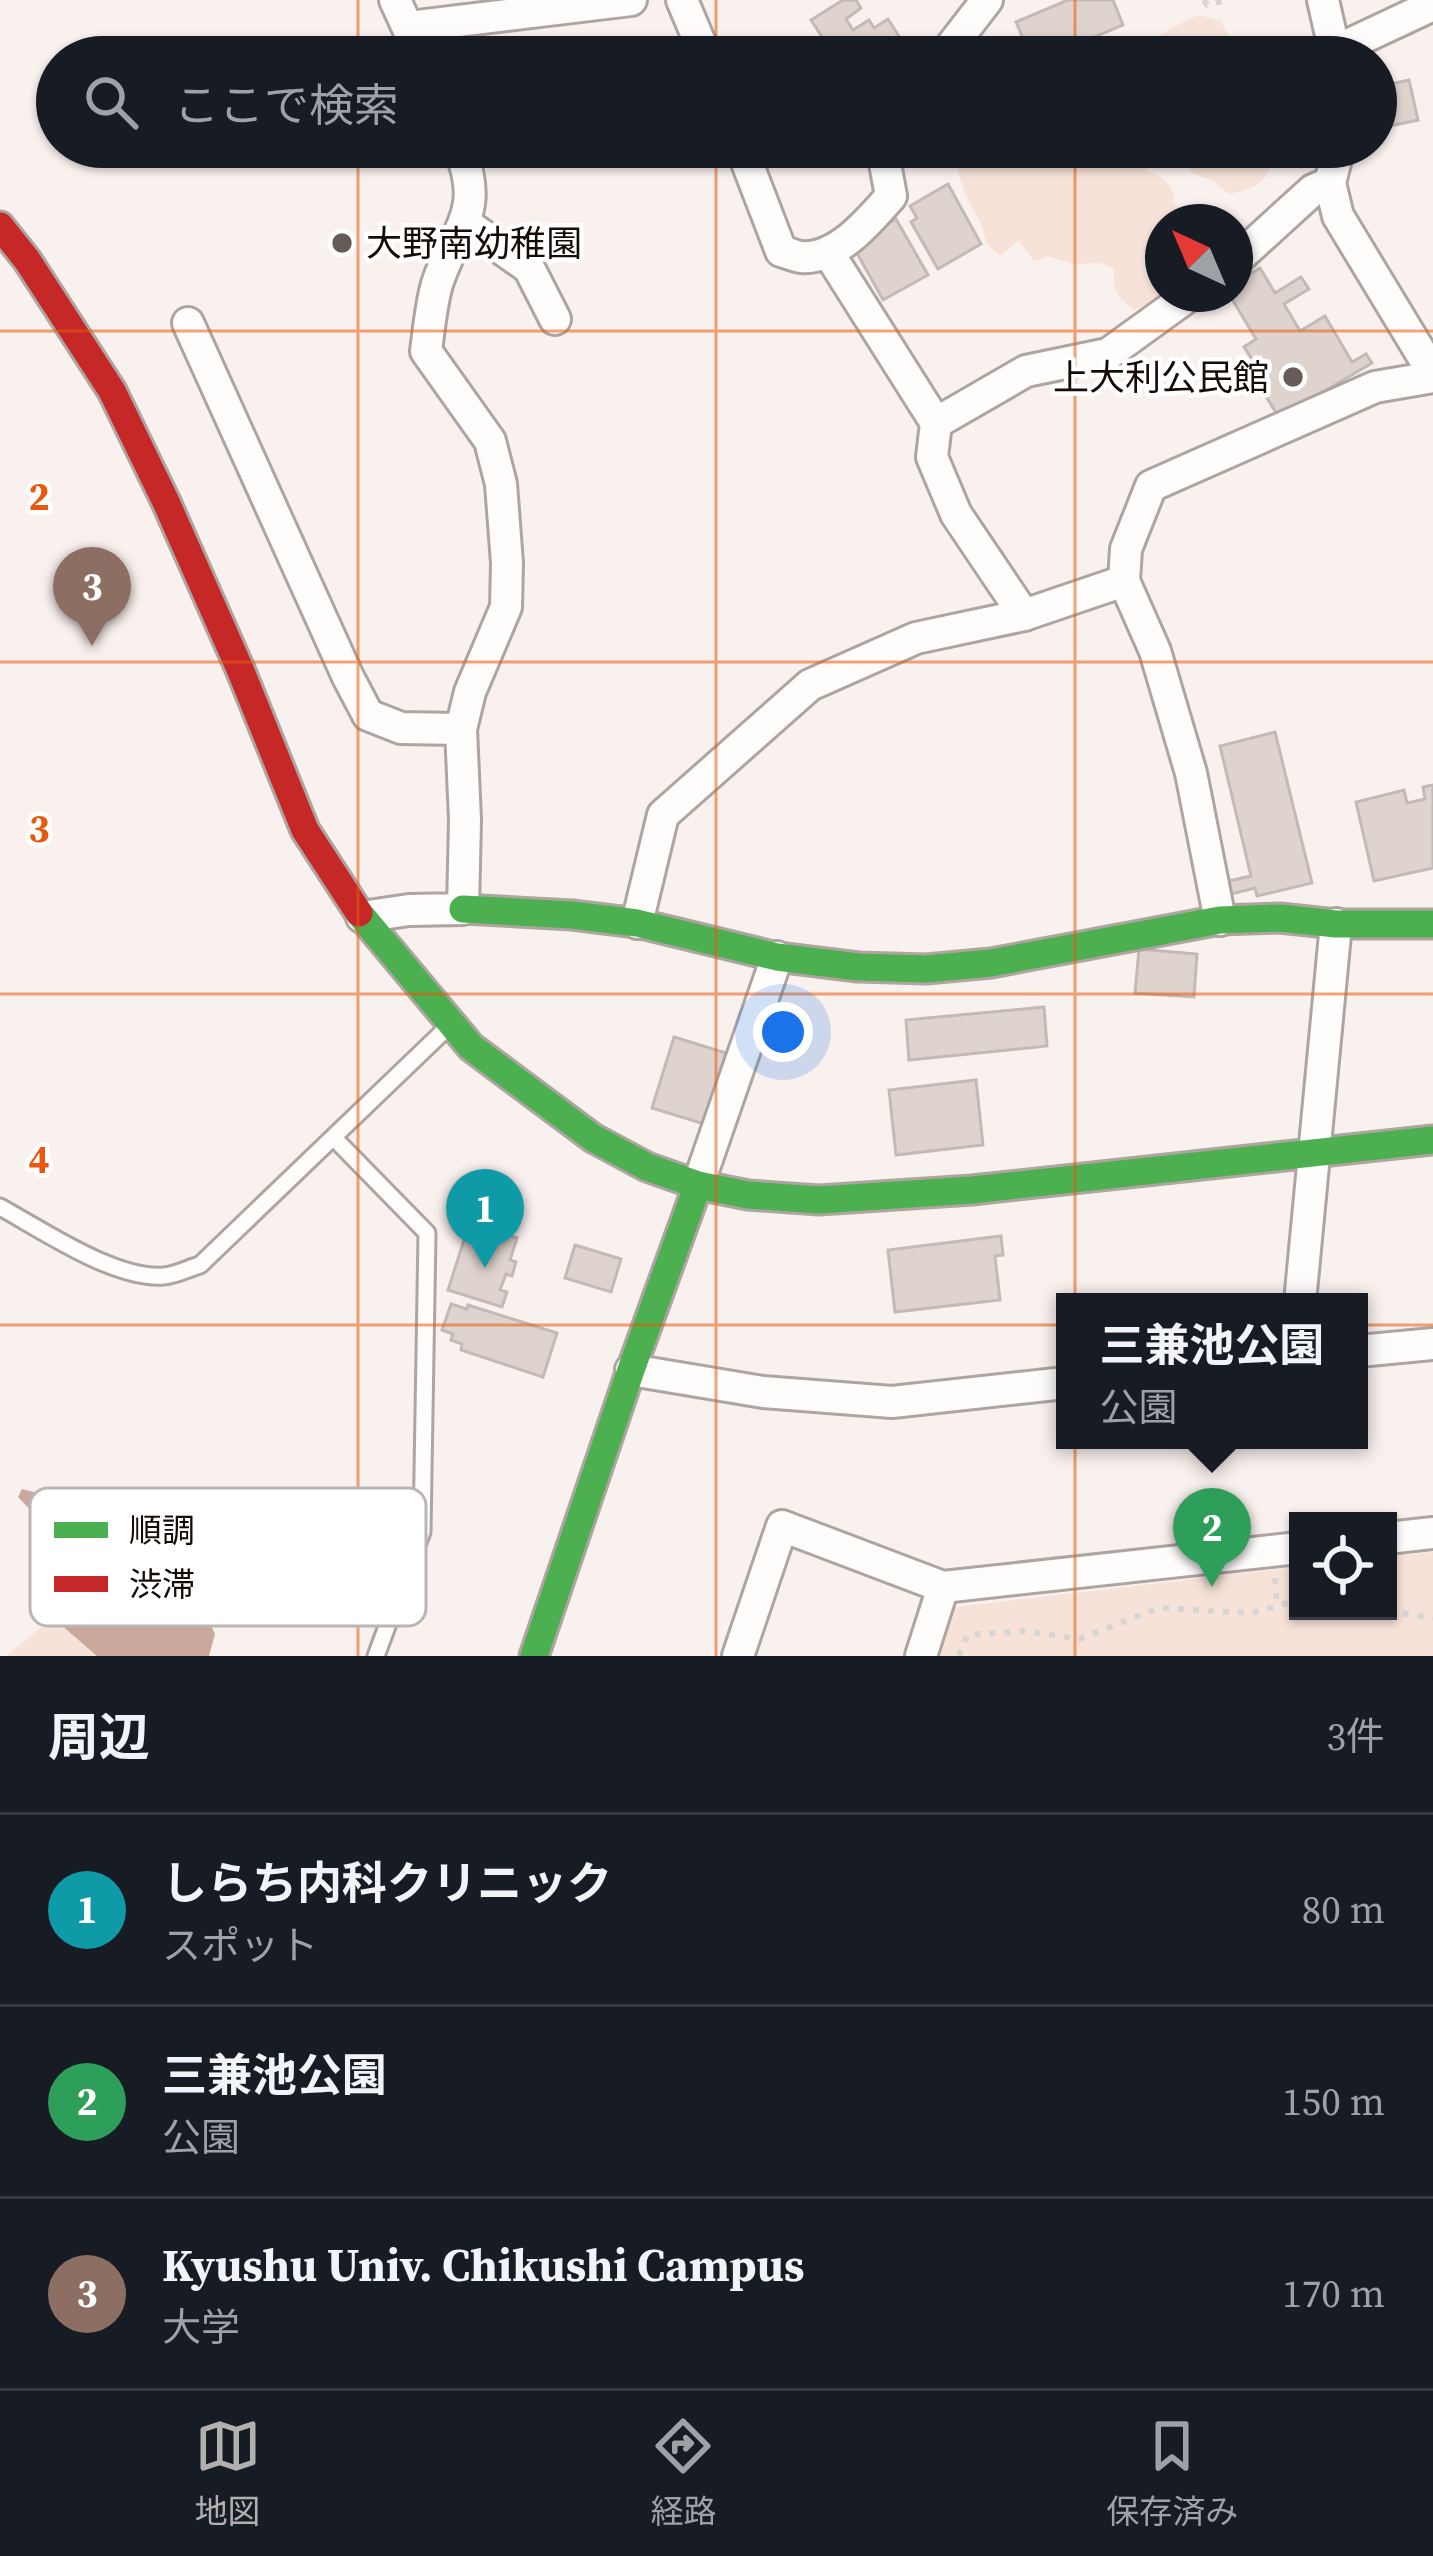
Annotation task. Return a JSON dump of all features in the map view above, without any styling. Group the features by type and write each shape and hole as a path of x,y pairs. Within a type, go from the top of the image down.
{"street":[{"path":"402,14 631,0"},
{"path":"682,0 697,36"},
{"path":"959,36 987,0"},
{"path":"1323,0 1331,36"},
{"path":"1370,36 1433,4"},
{"path":"463,909 461,729 470,692 506,607 507,563 500,484 490,441 427,351 437,284 469,214 471,187 465,168"},
{"path":"749,168 781,250 802,257 828,252 867,224 891,196 886,168"},
{"path":"1220,920 1191,773 1155,651 1124,581 1126,549 1151,486 1376,387 1433,375 1338,217 1330,183 1334,168"},
{"path":"1253,245 1313,190 1330,183"},
{"path":"465,223 529,268 555,319"},
{"path":"0,226 112,391 240,669 304,830 362,917 471,1047 593,1138 647,1167 698,1185 748,1196 819,1199 972,1190 1433,1140"},
{"path":"828,252 936,423 932,457 956,514 1024,614"},
{"path":"936,423 1026,371 1108,354 1166,312"},
{"path":"188,323 368,715 400,728 461,729"},
{"path":"637,923 662,815 810,685 916,638 1024,614 1124,581"},
{"path":"362,917 463,909 572,914 637,923 777,956 858,967 926,969 991,963 1220,920 1433,924"},
{"path":"1301,1293 1336,924"},
{"path":"534,1656 777,956"},
{"path":"1368,1350 1433,1344"},
{"path":"631,1370 763,1392 892,1402 1056,1384"},
{"path":"738,1656 782,1526 943,1587 1289,1549"},
{"path":"1397,1537 1433,1533"},
{"path":"921,1656 943,1587"}],"lane":[{"path":"0,1207 97,1260 131,1272 164,1276 200,1265 451,1024"},
{"path":"334,1138 427,1233 423,1488"},
{"path":"376,1656 387,1626"}],"path":[{"path":"1204,0 1207,5 1226,0"},
{"path":"959,1656 967,1635 1025,1631 1078,1640 1159,1607 1251,1612 1289,1602"},
{"path":"1397,1614 1433,1618"}],"shaded area":[{"path":"1199,15 1221,21 1228,36 1157,36"},
{"path":"957,168 1147,168 1168,184 1175,204 1145,204 1145,305 1134,310 1117,293 1115,269 1047,256 1034,261 1018,240 1001,256 987,244"},
{"path":"1190,168 1270,168 1261,181 1229,194 1212,180"},
{"path":"22,1489 30,1491 30,1510 18,1497"},
{"path":"1433,1552 1433,1656 936,1656 953,1607 1289,1568 1289,1620 1397,1620 1397,1556"},
{"path":"43,1626 62,1626 97,1656 6,1656"},
{"path":"62,1626 211,1626 215,1634 209,1656 97,1656"}],"building":[{"path":"843,0 856,0 861,8 846,19 853,30 869,20 874,28 888,19 899,36 821,36 811,20"},
{"path":"1068,0 1113,0 1123,25 1097,36 1022,36 1016,22"},
{"path":"1409,80 1418,120 1397,124 1397,83"},
{"path":"948,184 981,244 938,269 911,222 917,218 910,206"},
{"path":"896,219 928,275 883,300 852,244"},
{"path":"1260,268 1275,293 1301,277 1309,289 1284,304 1300,331 1325,316 1352,362 1366,354 1372,363 1279,418 1247,364 1253,361 1244,347 1256,339 1240,312 1253,312 1253,272"},
{"path":"1275,732 1312,883 1257,896 1255,888 1227,895 1224,882 1251,876 1220,746"},
{"path":"1433,785 1433,868 1374,881 1356,802 1404,790 1407,803 1425,799 1423,787"},
{"path":"1139,949 1197,954 1194,997 1135,993"},
{"path":"1044,1007 1047,1046 909,1060 906,1020"},
{"path":"674,1037 726,1053 704,1124 652,1108"},
{"path":"976,1080 983,1145 896,1155 889,1090"},
{"path":"483,1228 517,1238 510,1260 516,1262 512,1276 506,1274 500,1290 507,1292 502,1307 448,1290 466,1234 480,1239"},
{"path":"1001,1236 1003,1255 995,1256 1000,1300 895,1312 888,1250"},
{"path":"575,1245 621,1259 611,1292 565,1278"},
{"path":"451,1304 557,1333 543,1377 461,1350 462,1344 451,1340 453,1334 442,1330"}],"traffic: fast":[{"path":"463,909 637,923 777,957 926,969 991,963 1220,920 1433,924"},
{"path":"359,913 471,1047 593,1138 647,1167 698,1185 748,1195 819,1200 972,1190 1433,1140"},
{"path":"534,1656 698,1185"}],"traffic: jam":[{"path":"0,226 112,391 240,669 305,830 359,913"}],"place":[{"name":"大野南幼稚園","path":"342,243"},
{"name":"上大利公民館","path":"1293,377"},
{"name":"Kyushu Univ. Chikushi Campus","path":"92,646"},
{"name":"しらち内科クリニック","path":"485,1268"},
{"name":"三兼池公園","path":"1212,1587"}]}
